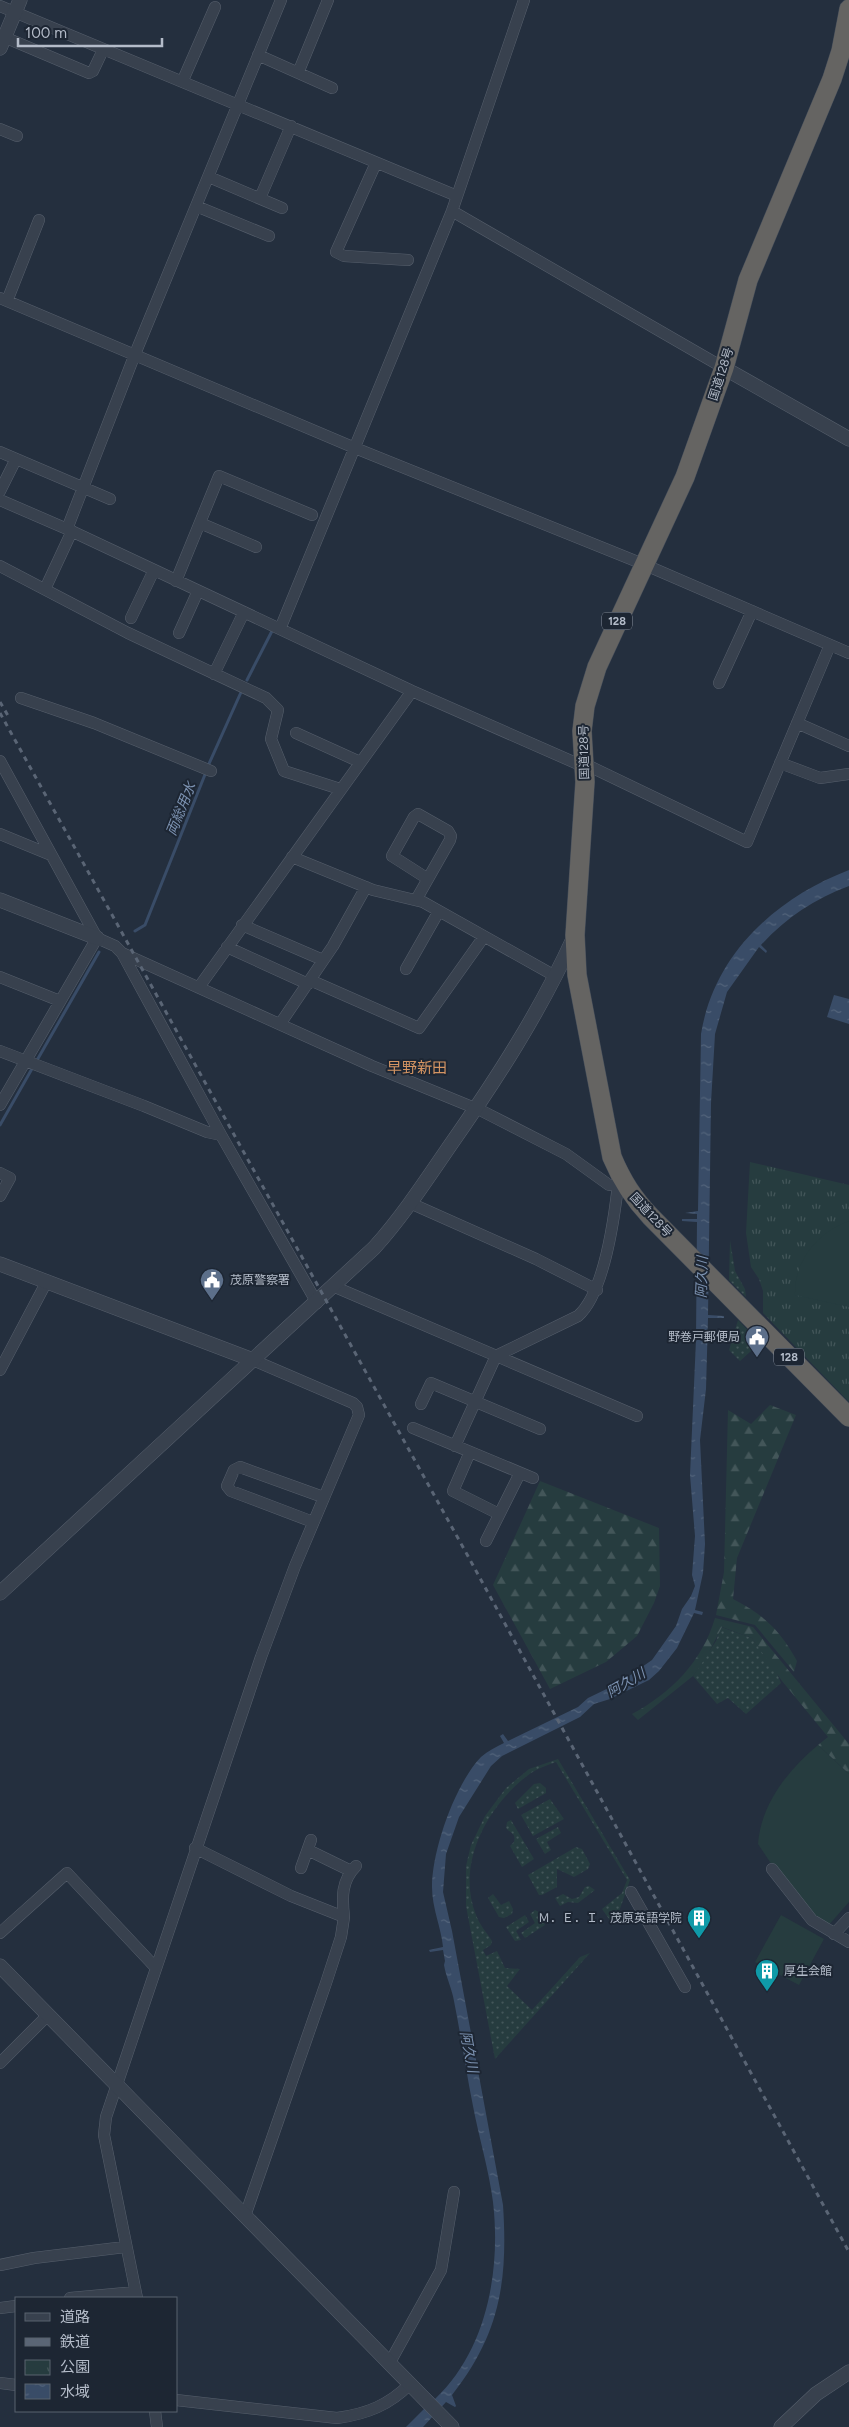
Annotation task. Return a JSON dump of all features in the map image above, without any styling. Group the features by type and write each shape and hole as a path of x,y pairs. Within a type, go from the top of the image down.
{"highway":[{"name":"国道128号","path":"849,9 845,51 748,280 724,368 684,476 590,686 582,731 584,765 575,935 577,975 612,1157 621,1185 849,1417"}],"street":[{"path":"46,589 135,354 281,0"},
{"path":"298,73 328,0"},
{"path":"280,629 452,211 524,0"},
{"path":"0,6 17,6 103,50 183,80 456,196"},
{"path":"17,6 2,42 89,73 93,72 103,50"},
{"path":"183,80 215,6"},
{"path":"258,55 332,88"},
{"path":"260,198 291,126"},
{"path":"0,129 17,136"},
{"path":"376,162 336,252 344,256 408,260"},
{"path":"209,177 282,208"},
{"path":"196,206 269,236"},
{"path":"452,211 849,439"},
{"path":"39,220 3,300 135,354 354,448 643,564 849,653"},
{"path":"0,452 110,499"},
{"path":"2,484 16,459"},
{"path":"176,581 219,476 312,514"},
{"path":"0,500 69,530 412,691 584,765 747,842 830,645"},
{"path":"200,523 256,548"},
{"path":"0,566 111,624 266,698 278,710 271,739 284,770 340,790"},
{"path":"131,618 154,570"},
{"path":"179,633 198,591"},
{"path":"719,683 752,611"},
{"path":"214,674 244,612"},
{"path":"200,987 242,925 412,691"},
{"path":"21,698 94,723 208,770"},
{"path":"797,723 849,746"},
{"path":"296,733 360,762"},
{"path":"780,763 820,778 849,774"},
{"path":"2,767 97,938"},
{"path":"416,900 428,879 451,836 448,831 418,814 414,816 392,856 428,879"},
{"path":"0,834 51,855"},
{"path":"292,857 366,888 416,900 555,976"},
{"path":"280,1024 323,960 366,888"},
{"path":"0,900 97,938 115,946 122,953 221,1135 317,1303"},
{"path":"406,969 439,911"},
{"path":"242,925 323,960"},
{"path":"0,1593 335,1287 374,1248 410,1204 506,1065 555,976 575,935"},
{"path":"0,1105 97,938"},
{"path":"227,947 419,1028 483,938"},
{"path":"122,953 372,1066 476,1108 566,1154 609,1185 621,1185 597,1290 588,1308 578,1316 496,1356 455,1446"},
{"path":"0,977 60,1001"},
{"path":"0,1051 206,1132 221,1135"},
{"path":"0,1173 10,1178 0,1196"},
{"path":"410,1204 536,1259 597,1290"},
{"path":"0,1264 253,1360 353,1403 357,1407 359,1414 313,1522 267,1640 195,1848 106,2117 104,2135 136,2295 92,2297"},
{"path":"0,1370 46,1283"},
{"path":"335,1287 637,1416"},
{"path":"421,1404 431,1383 540,1430"},
{"path":"413,1428 533,1478"},
{"path":"470,1452 452,1491 499,1514"},
{"path":"313,1522 231,1491 227,1486 234,1470 240,1467 324,1497"},
{"path":"486,1540 520,1472"},
{"path":"245,2216 341,1937 344,1917 342,1893 353,1868 309,1845 301,1868"},
{"path":"195,1848 291,1896 344,1917"},
{"path":"772,1869 812,1920 849,1942"},
{"path":"0,1933 67,1873 156,1968"},
{"path":"631,1892 685,1987"},
{"path":"834,1934 849,1918"},
{"path":"0,1966 450,2425"},
{"path":"0,2063 48,2015"},
{"path":"389,2364 441,2270 454,2192"},
{"path":"0,2265 34,2258 125,2247"},
{"path":"0,2308 15,2306"},
{"path":"781,2427 816,2394 849,2372"},
{"path":"0,2383 15,2385"},
{"path":"178,2400 337,2418 354,2416 382,2407 411,2386"},
{"path":"155,2412 156,2427"}],"green space":[{"path":"750,1162 849,1185 849,1402 763,1313 763,1291 759,1279 751,1267 746,1233"},
{"path":"849,1221 849,1307 795,1295 799,1271 810,1249 827,1232"},
{"path":"730,1240 735,1271 745,1289 746,1297 729,1280"},
{"path":"738,1320 760,1343 740,1361 729,1350"},
{"path":"770,1405 796,1415 737,1558 733,1599 762,1617 784,1640 797,1661 794,1672 755,1625 716,1615 724,1572 728,1410 751,1424"},
{"path":"540,1481 659,1528 660,1586 654,1603 637,1636 606,1662 550,1689 493,1585"},
{"path":"715,1618 753,1627 849,1744 849,1774 818,1745 828,1737 782,1681 752,1638 722,1627 707,1656 693,1676 638,1720 632,1714 660,1696 683,1675 702,1649"},
{"path":"721,1627 752,1638 776,1671 781,1683 746,1714 728,1698 717,1704 693,1676 716,1641"},
{"path":"818,1745 849,1774 849,1902 828,1926 821,1922 784,1883 758,1844 764,1815 770,1802 796,1765"},
{"path":"558,1759 630,1880 614,1926 602,1909 622,1893 627,1880 556,1762 531,1773 502,1801 490,1817 480,1836 473,1855 470,1875 471,1895 476,1915 492,1941 491,1945 483,1950 486,1956 497,1951 505,1968 520,1969 507,1986 532,2010 580,1957 590,1953 495,2059 466,1906 466,1866 471,1845 485,1816 506,1788 529,1769"},
{"path":"540,1783 546,1788 546,1793 518,1809 515,1803 534,1784"},
{"path":"550,1799 564,1819 533,1836 521,1815"},
{"path":"511,1820 534,1859 522,1867 510,1846 514,1842 514,1837 506,1828 507,1822"},
{"path":"558,1827 561,1833 547,1842 551,1850 545,1854 536,1839"},
{"path":"576,1847 582,1849 590,1864 588,1869 574,1877 557,1869 557,1887 539,1895 528,1875"},
{"path":"589,1886 595,1890 578,1903 568,1902 560,1906 555,1898 563,1894 572,1899 579,1897 585,1887"},
{"path":"493,1894 501,1905 509,1901 513,1909 512,1914 504,1918 499,1917 488,1898"},
{"path":"535,1910 539,1912 545,1925 525,1938 521,1933 535,1923 530,1914"},
{"path":"525,1915 529,1922 516,1931 521,1940 515,1941 506,1927"},
{"path":"781,1915 824,1939 799,1985 755,1962"}],"water":[{"name":"阿久川","path":"849,870 849,886 812,903 780,926 761,945 767,951 766,953 759,947 727,992 715,1034 711,1103 708,1315 724,1316 724,1318 708,1318 706,1389 700,1440 705,1544 703,1573 695,1610 703,1612 702,1615 694,1613 677,1648 659,1671 649,1680 610,1699 594,1704 580,1717 502,1756 491,1766 459,1817 446,1854 443,1892 503,2205 504,2258 502,2282 491,2328 481,2350 452,2395 456,2406 446,2402 423,2427 406,2427 433,2400 429,2393 435,2399 453,2379 467,2357 487,2308 495,2255 493,2202 453,1996 445,1970 443,1950 430,1952 429,1950 443,1947 433,1902 432,1887 436,1855 441,1837 454,1800 462,1784 481,1757 504,1743 500,1736 503,1734 508,1741 578,1707 588,1698 619,1683 652,1660 676,1626 682,1609 691,1596 695,1586 692,1575 695,1536 690,1475 696,1340 697,1222 682,1221 682,1219 697,1219 697,1214 685,1213 698,1211 701,1034 708,1005 719,979 734,954 752,932 797,896"},
{"path":"834,995 849,999 849,1024 827,1017"}],"waterway":[{"name":"両総用水","path":"247,680 272,631"},
{"name":"両総用水","path":"208,766 242,690"},
{"name":"両総用水","path":"135,931 145,925 206,772"},
{"name":"両総用水","path":"36,1062 99,952"},
{"name":"両総用水","path":"0,1125 33,1067"}],"railway":[{"path":"0,702 10,719"},
{"path":"0,713 469,1558 849,2252"}],"place":[{"name":"茂原警察署","path":"212,1301"},
{"name":"野巻戸郵便局","path":"757,1358"},
{"name":"Ｍ．Ｅ．Ｉ．茂原英語学院","path":"699,1939"},
{"name":"厚生会館","path":"767,1992"}],"district":[{"name":"早野新田","path":"417,1068"}]}
